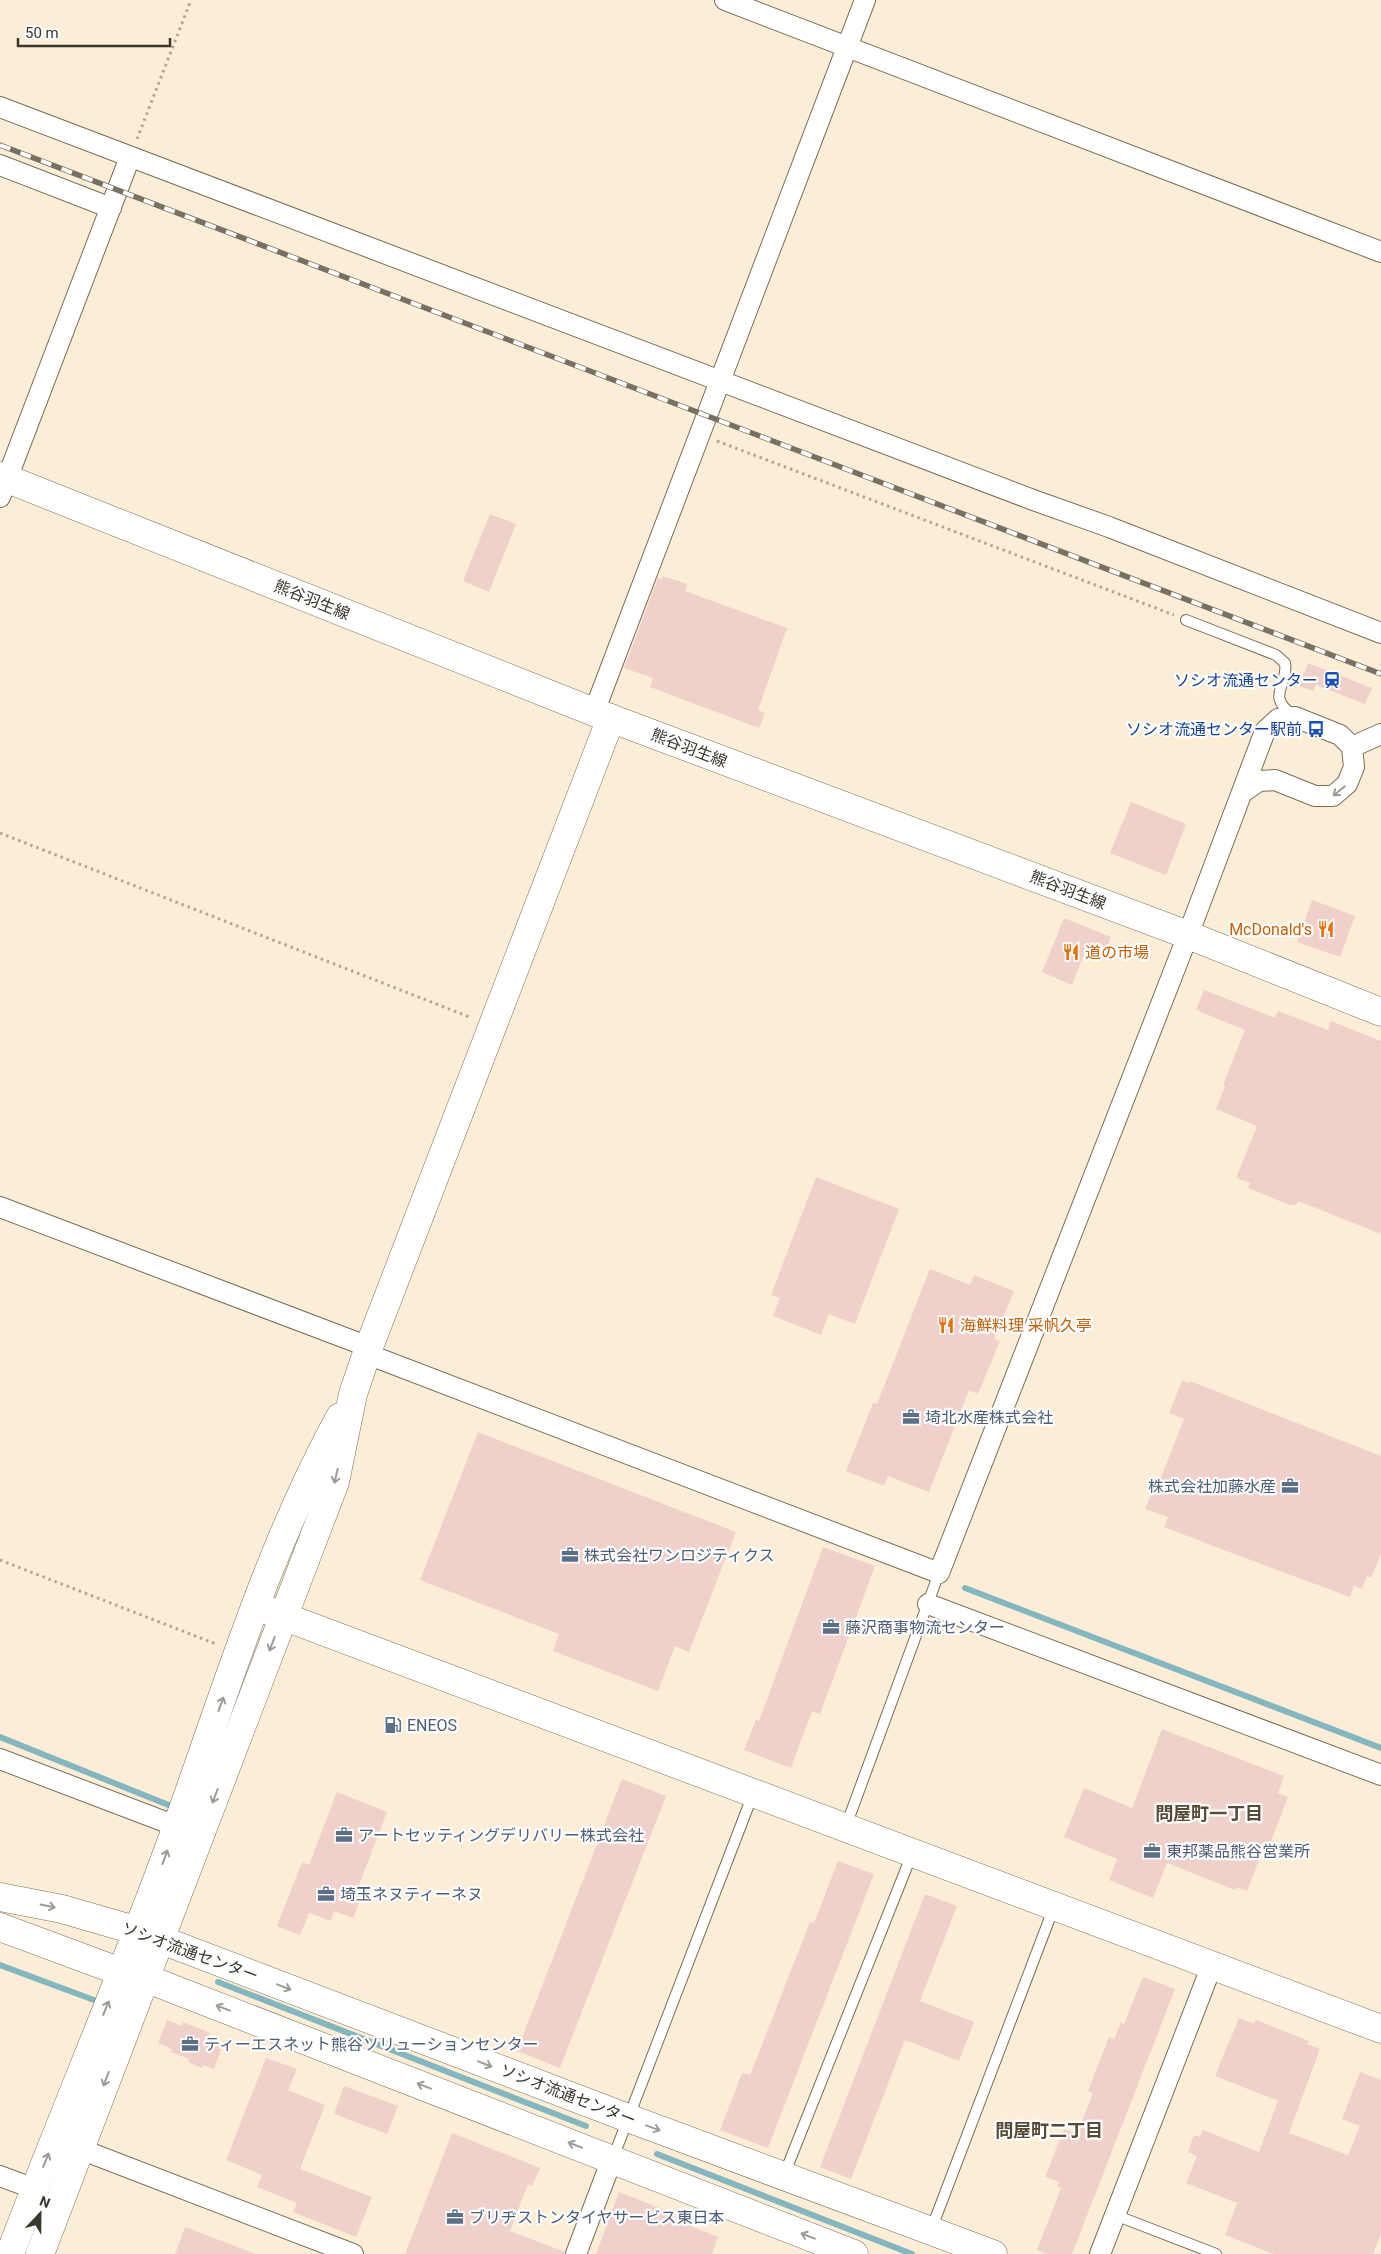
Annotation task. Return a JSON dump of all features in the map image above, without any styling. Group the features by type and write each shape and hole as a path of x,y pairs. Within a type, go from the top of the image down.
{"street":[{"path":"725,0 1381,252"},
{"path":"10,2254 35,2189 133,1975 282,1616 335,1482 353,1394 368,1350 493,1026 719,381 865,0"},
{"path":"0,107 719,381 1109,527 1381,633"},
{"path":"2,484 130,157"},
{"path":"0,165 111,208"},
{"name":"熊谷羽生線","path":"2,484 602,715 1188,935 1381,1012"},
{"path":"0,1207 939,1573 1188,935 1265,731 1278,719 1295,717 1340,735 1352,747 1354,767 1347,784 1333,796 1315,796 1275,780 1259,781 1243,792"},
{"path":"1352,747 1381,734"},
{"path":"149,1936 176,1826 256,1606 313,1466 353,1394"},
{"path":"928,1604 1381,1775"},
{"path":"256,1606 1381,2029"},
{"path":"0,1759 176,1826"},
{"name":"ソシオ流通センター","path":"0,1897 62,1909 149,1936 993,2254"},
{"path":"0,1927 133,1975 854,2254"},
{"path":"1100,2254 1212,1965"},
{"path":"40,2254 80,2149 133,1975"},
{"path":"80,2149 353,2254"},
{"path":"576,2254 612,2159"},
{"path":"0,2176 35,2189"}],"lane":[{"path":"1186,620 1276,655 1286,662 1287,670 1278,691 1280,702 1285,710 1295,717"},
{"path":"845,1827 939,1573"},
{"path":"612,2159 753,1793"},
{"path":"783,2176 912,1852"},
{"path":"931,2231 1055,1906"},
{"path":"1115,2215 1216,2254"}],"path":[{"path":"130,157 191,0"},
{"path":"700,434 1186,620"},
{"path":"0,833 493,1026"},
{"path":"0,1560 239,1652"}],"building":[{"path":"490,514 516,524 489,592 463,581"},
{"path":"663,576 687,584 685,591 787,628 758,710 765,713 759,728 650,687 653,678 624,668 658,578 662,579"},
{"path":"1308,663 1372,688 1365,704 1316,685 1313,691 1299,686"},
{"path":"1131,802 1186,824 1166,875 1110,853"},
{"name":"McDonald's","path":"1312,900 1355,916 1340,957 1297,942"},
{"path":"1064,918 1111,937 1106,951 1088,944 1072,985 1042,972"},
{"path":"1204,990 1275,1018 1278,1011 1328,1030 1331,1021 1381,1041 1381,1234 1298,1201 1296,1205 1293,1204 1292,1206 1248,1188 1250,1183 1236,1178 1257,1126 1216,1109 1225,1086 1223,1085 1245,1030 1196,1010"},
{"path":"816,1177 899,1209 855,1324 829,1314 821,1335 773,1316 780,1298 771,1295"},
{"path":"930,1269 970,1285 974,1275 1014,1291 994,1339 1000,1341 978,1394 969,1390 929,1492 888,1476 884,1486 846,1471 873,1403 877,1404"},
{"path":"1182,1380 1189,1383 1190,1381 1381,1456 1381,1553 1371,1578 1367,1576 1362,1589 1354,1586 1350,1597 1164,1527 1168,1517 1145,1509 1158,1477 1161,1477 1184,1419 1169,1413"},
{"path":"478,1432 736,1532 689,1652 675,1646 658,1691 553,1651 559,1634 420,1580"},
{"path":"823,1547 875,1566 820,1714 812,1711 791,1768 744,1750 756,1720 759,1721"},
{"path":"1162,1729 1284,1776 1278,1793 1288,1797 1267,1852 1263,1850 1247,1891 1237,1887 1235,1890 1167,1863 1153,1898 1109,1880 1117,1859 1064,1837 1084,1788 1132,1808"},
{"path":"622,1779 666,1796 560,2068 517,2051"},
{"path":"337,1792 387,1812 359,1885 365,1887 353,1918 334,1911 331,1921 309,1913 300,1935 277,1926 302,1862 309,1865"},
{"path":"838,1861 874,1874 768,2148 720,2130 742,2073 750,2075 810,1922 814,1923"},
{"path":"925,1894 957,1906 920,2001 974,2022 959,2061 905,2040 851,2179 820,2167"},
{"path":"1143,1977 1175,1989 1072,2254 1047,2254 1037,2250 1061,2188 1057,2187 1059,2182 1045,2177 1064,2129 1077,2134 1093,2093 1088,2091 1109,2037 1114,2039 1121,2022 1124,2024"},
{"path":"1239,2018 1254,2024 1256,2020 1309,2041 1307,2044 1320,2049 1289,2133 1348,2155 1360,2126 1342,2119 1360,2072 1381,2080 1381,2234 1373,2254 1274,2254 1225,2235 1237,2203 1186,2183 1197,2156 1188,2152 1194,2135 1200,2137 1203,2130 1259,2152 1278,2101 1215,2076"},
{"name":"ティーエスネット熊谷ソリューションセンター","path":"167,2020 182,2026 183,2022 210,2033 208,2039 223,2045 214,2069 203,2065 202,2068 188,2062 189,2059 171,2052 172,2049 158,2043"},
{"path":"266,2058 297,2069 288,2090 325,2105 300,2169 372,2197 356,2237 293,2212 297,2203 257,2187 262,2175 226,2160"},
{"path":"344,2086 398,2106 387,2134 334,2114"},
{"path":"452,2133 540,2168 532,2186 528,2184 510,2231 565,2252 564,2254 405,2254"},
{"path":"619,2192 673,2213 671,2218 718,2237 712,2254 596,2254"},
{"path":"185,2227 253,2253 253,2254 175,2254"}],"waterway":[{"path":"965,1588 1381,1748"},
{"path":"0,1737 171,1806"},
{"path":"0,1965 102,2003"},
{"path":"218,1982 586,2126"},
{"path":"657,2154 912,2254"}],"railway":[{"path":"0,145 1381,674"}],"place":[{"name":"ソシオ流通センター","path":"1332,680"},
{"name":"ソシオ流通センター駅前","path":"1316,729"},
{"name":"McDonald's","path":"1326,929"},
{"name":"道の市場","path":"1071,952"},
{"name":"海鮮料理 采帆久亭","path":"946,1325"},
{"name":"埼北水産株式会社","path":"911,1417"},
{"name":"株式会社加藤水産","path":"1290,1486"},
{"name":"株式会社ワンロジティクス","path":"570,1555"},
{"name":"藤沢商事物流センター","path":"831,1627"},
{"name":"ENEOS","path":"393,1725"},
{"name":"アートセッティングデリバリー株式会社","path":"344,1835"},
{"name":"東邦薬品熊谷営業所","path":"1152,1851"},
{"name":"埼玉ネヌティーネヌ","path":"326,1894"},
{"name":"ティーエスネット熊谷ソリューションセンター","path":"190,2044"},
{"name":"ブリヂストンタイヤサービス東日本","path":"455,2217"}],"district":[{"name":"問屋町一丁目","path":"1209,1813"},
{"name":"問屋町二丁目","path":"1049,2130"}]}
